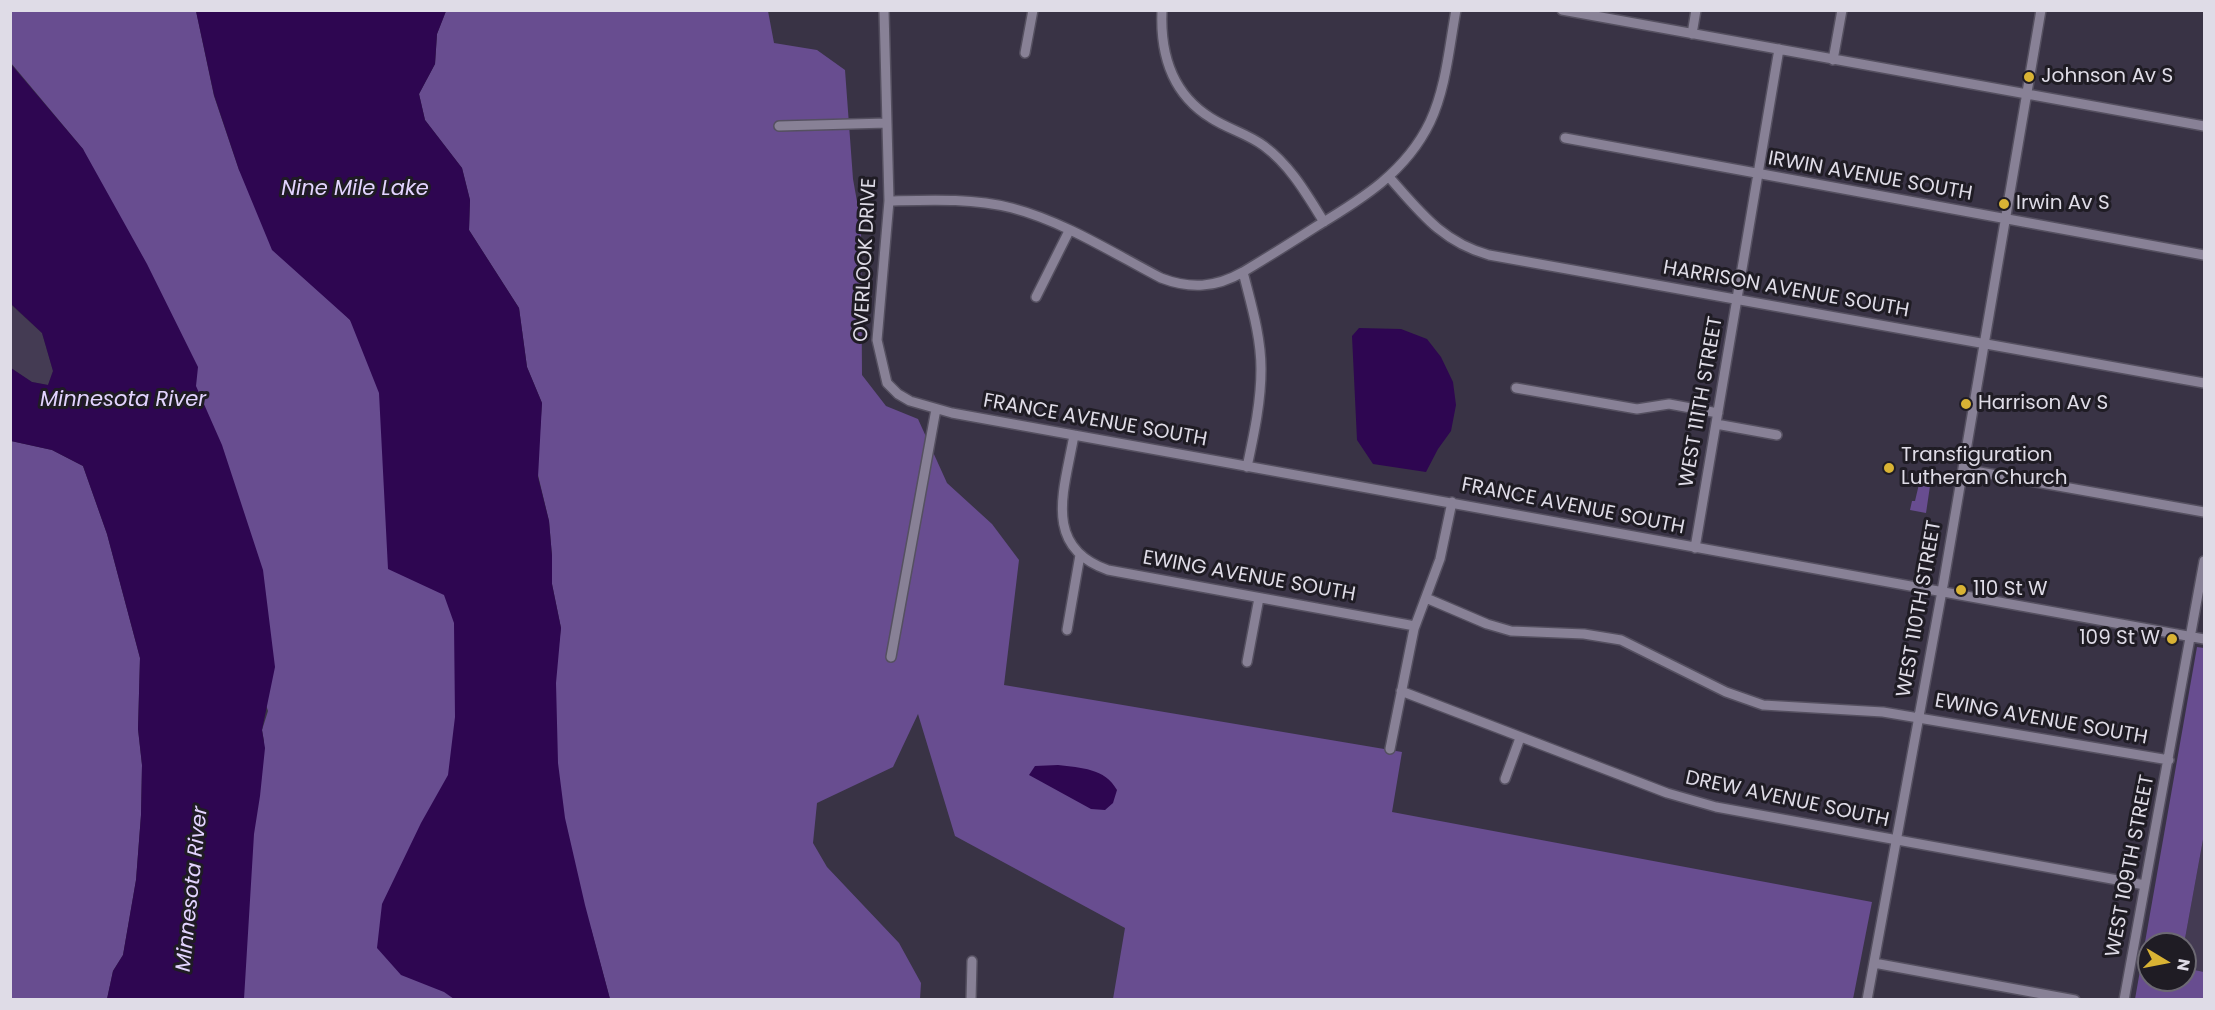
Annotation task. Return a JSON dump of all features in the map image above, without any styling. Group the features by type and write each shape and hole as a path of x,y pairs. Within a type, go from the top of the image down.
{"street":[{"name":"OVERLOOK DRIVE","path":"884,10 889,201 878,317 878,340 887,383 898,394 910,401 936,409"},
{"path":"1025,53 1033,10"},
{"path":"1162,10 1162,44 1173,79 1196,107 1211,118 1247,135 1281,161 1295,177 1324,222"},
{"path":"889,201 952,201 1011,208 1069,231 1177,284 1211,286 1228,281 1365,197 1389,177 1418,144 1439,99 1456,10"},
{"path":"1562,10 2205,126"},
{"path":"1692,34 1696,10"},
{"path":"1833,60 1842,10"},
{"name":"WEST 110TH STREET","path":"1867,999 1942,592 2041,10"},
{"name":"WEST 111TH STREET","path":"1695,548 1779,49"},
{"path":"779,126 887,123"},
{"name":"IRWIN AVENUE SOUTH","path":"1565,138 2205,255"},
{"name":"HARRISON AVENUE SOUTH","path":"1389,177 1442,234 1472,250 1737,300 2205,383"},
{"path":"1036,297 1069,231"},
{"path":"1243,272 1255,314 1262,368 1260,394 1247,467"},
{"path":"1516,388 1637,409 1669,404 1718,413"},
{"path":"891,657 936,409"},
{"name":"FRANCE AVENUE SOUTH","path":"936,409 2205,639"},
{"path":"1716,424 1777,435"},
{"path":"1067,630 1080,555 1068,538 1061,517 1074,435"},
{"path":"1963,469 2205,512"},
{"path":"1390,749 1415,626 1440,559 1452,502"},
{"name":"EWING AVENUE SOUTH","path":"1080,555 1094,565 1108,570 1415,626"},
{"name":"WEST 109TH STREET","path":"2124,999 2205,561"},
{"path":"1247,662 1259,598"},
{"name":"EWING AVENUE SOUTH","path":"1426,598 1511,632 1603,635 1621,640 1726,692 1763,705 1883,712 2169,760"},
{"name":"DREW AVENUE SOUTH","path":"1401,692 1667,793 1716,807 2145,885"},
{"path":"1505,779 1520,738"},
{"path":"971,999 972,961"},
{"path":"1874,963 2075,999"}],"shaded area":[{"path":"10,11 196,11 214,96 239,170 335,304 350,320 559,643 561,628 552,584 549,521 537,471 542,403 527,367 519,308 469,230 470,200 462,168 425,120 419,94 435,64 437,34 446,11 768,11 774,43 817,50 845,70 853,179 861,224 862,375 886,406 918,419 947,483 992,524 1019,560 1004,685 1402,752 1392,812 1872,902 1853,999 1113,999 1125,928 955,836 918,714 893,767 817,803 813,843 827,867 899,943 921,983 920,999 610,999 591,929 509,999 205,999 264,741 262,730 268,711 83,149 11,63"},
{"path":"10,304 42,333 53,371 48,385 32,382 11,368"},
{"path":"11,441 52,450 83,466 107,534 140,658 138,729 142,765 136,880 123,955 113,971 107,999 11,1000"},
{"path":"1919,484 1930,486 1926,513 1910,510"},
{"path":"2197,647 2204,648 2204,834 2186,932 2147,932"},
{"path":"2204,834 2204,972 2197,971 2197,932 2186,932"},
{"path":"2197,971 2204,972 2204,999 2135,999 2137,988 2137,992 2197,992"}],"water":[{"name":"Nine Mile Lake","path":"196,11 446,11 437,34 435,64 419,94 425,120 462,168 470,200 469,230 519,308 527,367 542,403 538,477 549,521 552,584 561,628 556,683 558,763 565,818 610,999 454,999 444,992 401,975 377,948 382,904 421,823 448,775 455,717 454,623 444,595 388,569 379,393 350,320 272,250 239,170 214,95"},
{"name":"Minnesota River","path":"10,63 83,149 147,264 198,367 196,386 222,445 263,570 275,667 262,730 265,748 254,834 244,999 107,999 113,971 123,955 136,880 142,765 138,729 140,658 107,534 83,466 52,450 11,441 11,368 32,382 48,385 53,371 42,333 11,304"},
{"path":"1359,328 1401,329 1427,339 1441,357 1453,382 1456,405 1451,431 1426,472 1373,464 1357,440 1352,336"},
{"path":"1058,765 1092,770 1106,777 1117,790 1113,803 1105,810 1091,809 1029,775 1035,766"}],"place":[{"name":"Johnson Av S","path":"2029,77"},
{"name":"Irwin Av S","path":"2004,204"},
{"name":"Harrison Av S","path":"1966,404"},
{"name":"Transfiguration Lutheran Church","path":"1889,468"},
{"name":"110 St W","path":"1961,590"},
{"name":"109 St W","path":"2172,639"}]}
